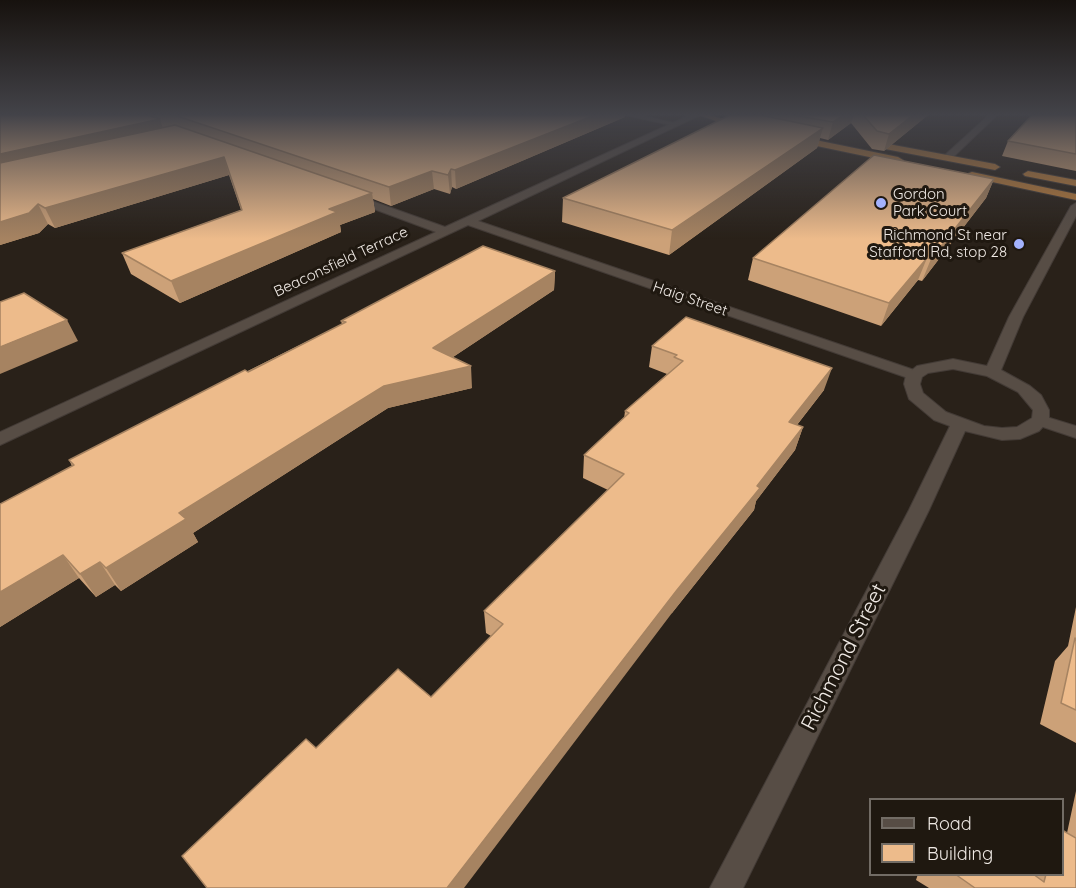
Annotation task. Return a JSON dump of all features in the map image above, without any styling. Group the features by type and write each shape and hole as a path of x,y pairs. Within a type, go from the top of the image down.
{"highway":[{"path":"881,156 908,162"},
{"path":"939,156 1006,170"},
{"path":"1017,172 1076,183"},
{"path":"964,173 1076,196"}],"street":[{"name":"Beaconsfield Terrace","path":"0,439 605,156"},
{"path":"340,193 445,231"},
{"path":"992,372 1016,317 1076,206"},
{"name":"Haig Street","path":"467,221 914,375"},
{"path":"936,365 972,366 992,372 1024,389 1035,399 1041,410 1040,420 1033,428 1020,433 1002,434 959,425 925,406 915,395 912,384 914,375 936,365"},
{"path":"1040,420 1076,432"},
{"name":"Richmond Street","path":"726,888 919,510 959,425"}],"building":[{"path":"30,156 266,156 372,193 329,209 337,212 171,281 122,253 242,210 224,157 45,208 38,204 29,213 0,222 0,163"},
{"path":"298,156 490,156 455,170 451,169 448,175 432,171 389,187"},
{"path":"647,156 781,156 672,230 563,198"},
{"path":"872,156 994,179 931,259 927,258 889,303 753,258"},
{"path":"483,246 555,271 433,348 471,366 384,386 179,513 186,519 106,568 100,562 80,574 63,555 0,592 0,504 74,465 69,460 245,370 248,372 346,322 341,321"},
{"path":"24,293 67,320 0,347 0,302"},
{"path":"686,317 832,368 789,422 803,427 757,486 760,488 677,590 447,888 207,888 182,856 306,739 316,748 398,669 431,697 503,624 484,611 624,474 584,455 629,413 625,411 683,361 674,357 677,355 652,346"},
{"path":"1076,639 1076,710 1061,703"},
{"path":"1064,831 1076,838 1076,888 975,888 958,876 1036,876 1044,882 1046,876 1064,876"}],"place":[{"name":"Gordon Park Court","path":"881,203"},
{"name":"Richmond St near Stafford Rd, stop 28","path":"1019,244"}]}
